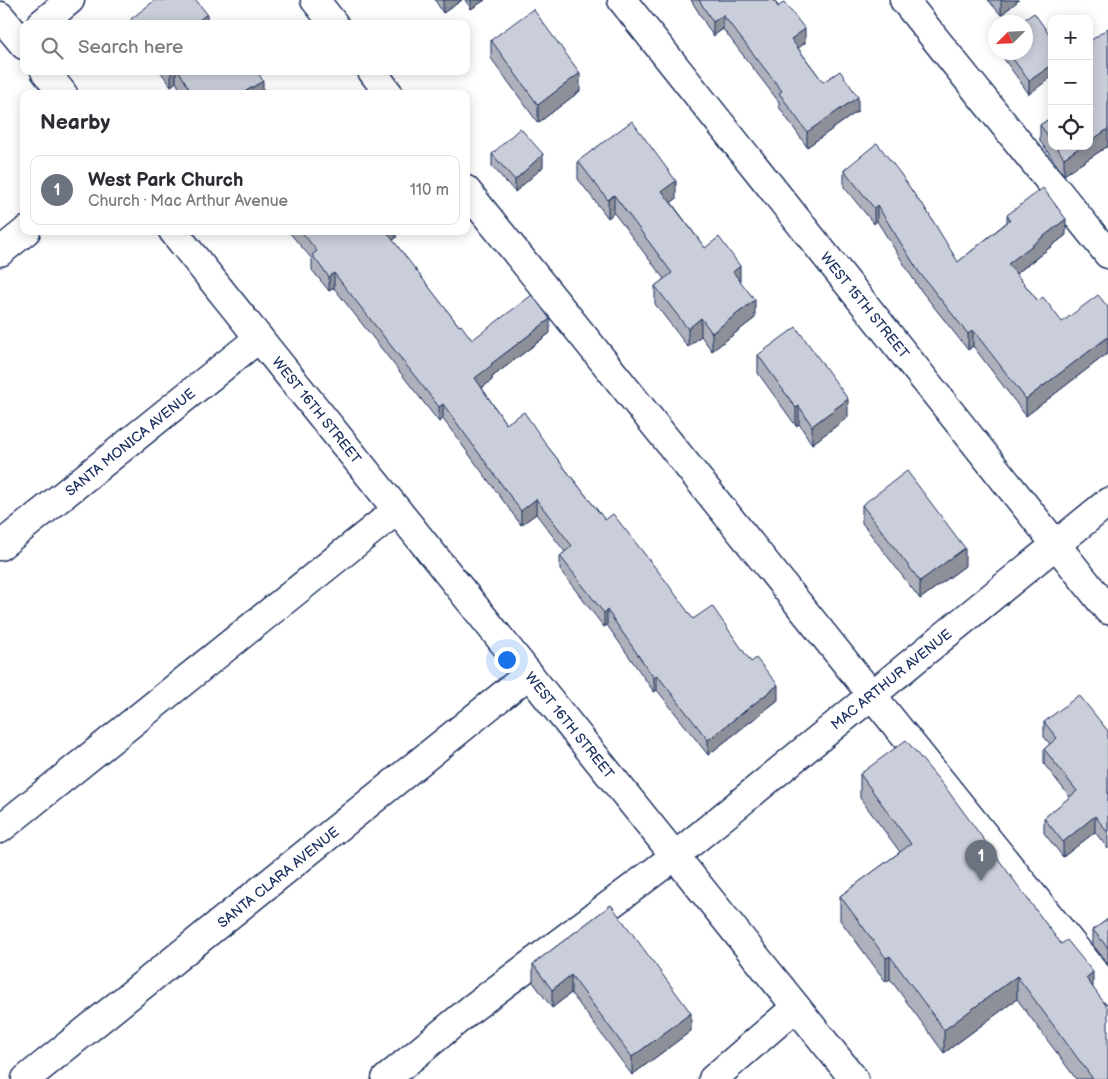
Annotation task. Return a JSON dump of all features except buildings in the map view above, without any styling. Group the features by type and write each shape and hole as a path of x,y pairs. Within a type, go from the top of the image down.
{"street":[{"path":"46,20 70,0"},
{"path":"315,0 331,20"},
{"name":"WEST 15TH STREET","path":"622,0 1108,610"},
{"path":"904,0 1108,254"},
{"path":"0,16 20,38"},
{"path":"47,75 60,90"},
{"path":"375,75 387,90"},
{"path":"470,195 870,696 1108,989"},
{"path":"0,252 21,235"},
{"name":"WEST 16TH STREET","path":"176,235 854,1079"},
{"name":"SANTA MONICA AVENUE","path":"0,546 259,338"},
{"name":"MAC ARTHUR AVENUE","path":"386,1079 471,1009 675,856 1108,502"},
{"path":"0,830 397,510"},
{"name":"SANTA CLARA AVENUE","path":"39,1075 529,674"},
{"path":"714,1079 796,1006"}],"place":[{"name":"West Park Church","path":"981,881"}]}
